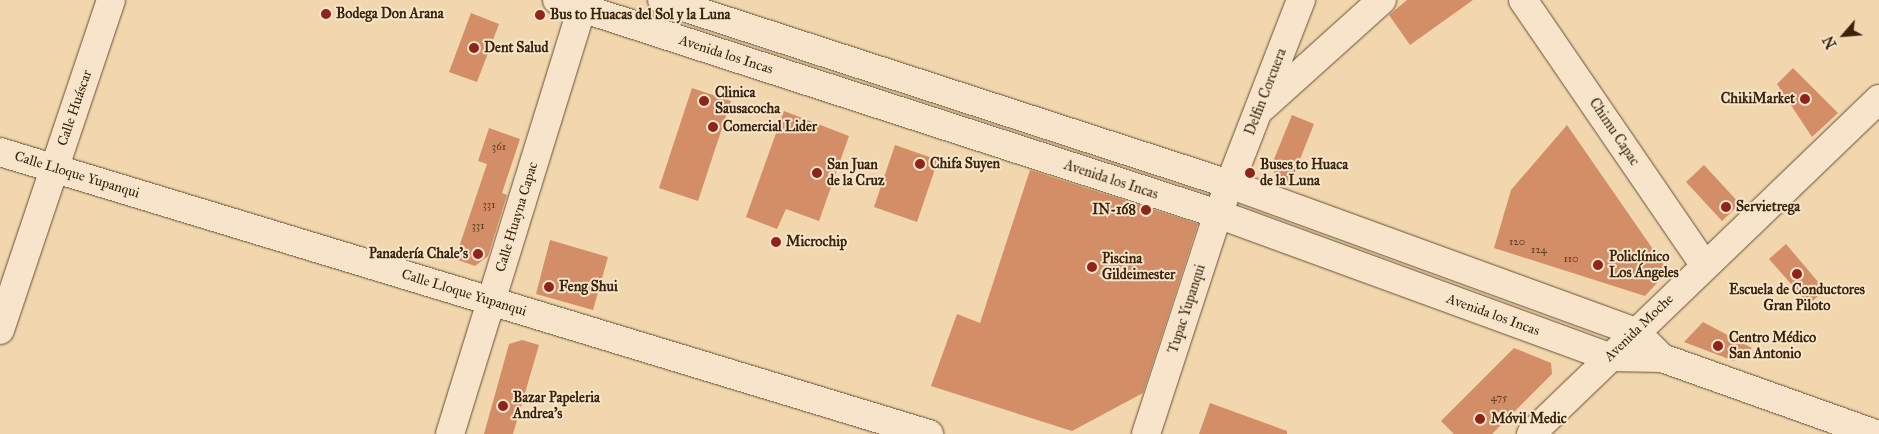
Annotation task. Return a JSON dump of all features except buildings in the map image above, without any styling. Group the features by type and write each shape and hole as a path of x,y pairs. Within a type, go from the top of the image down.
{"street":[{"name":"Calle Huáscar","path":"0,330 111,0"},
{"name":"Avenida los Incas","path":"662,0 1229,184 1636,332 1662,358"},
{"name":"Delfin Corcuera","path":"1229,184 1260,110 1300,0"},
{"path":"1260,110 1382,0"},
{"name":"Chimu Capac","path":"1523,0 1704,264"},
{"name":"Avenida los Incas","path":"574,3 1218,214 1609,357 1662,358 1876,434"},
{"name":"Calle Huayna Capac","path":"450,434 491,301 574,3"},
{"name":"Avenida Moche","path":"1531,434 1704,264 1879,99"},
{"name":"Calle Lloque Yupanqui","path":"0,152 929,434"},
{"name":"Tupac Yupanqui","path":"1146,434 1229,184"}],"place":[{"name":"Bodega Don Arana","path":"326,14"},
{"name":"Bus to Huacas del Sol y la Luna","path":"540,15"},
{"name":"Dent Salud","path":"474,48"},
{"name":"ChikiMarket","path":"1805,99"},
{"name":"Clinica Sausacocha","path":"704,101"},
{"name":"Comercial Lider","path":"713,127"},
{"name":"Chifa Suyen","path":"920,164"},
{"name":"San Juan de la Cruz","path":"817,173"},
{"name":"Buses to Huaca de la Luna","path":"1250,173"},
{"name":"Servietrega","path":"1726,207"},
{"name":"IN-168","path":"1146,210"},
{"name":"Microchip","path":"776,242"},
{"name":"Panadería Chale's","path":"478,254"},
{"name":"Policlínico Los Ángeles","path":"1598,265"},
{"name":"Piscina Gildeimester","path":"1092,267"},
{"name":"Escuela de Conductores Gran Piloto","path":"1797,274"},
{"name":"Feng Shui","path":"549,287"},
{"name":"Centro Médico San Antonio","path":"1718,346"},
{"name":"Bazar Papeleria Andrea's","path":"503,406"},
{"name":"Móvil Medic","path":"1480,419"}]}
